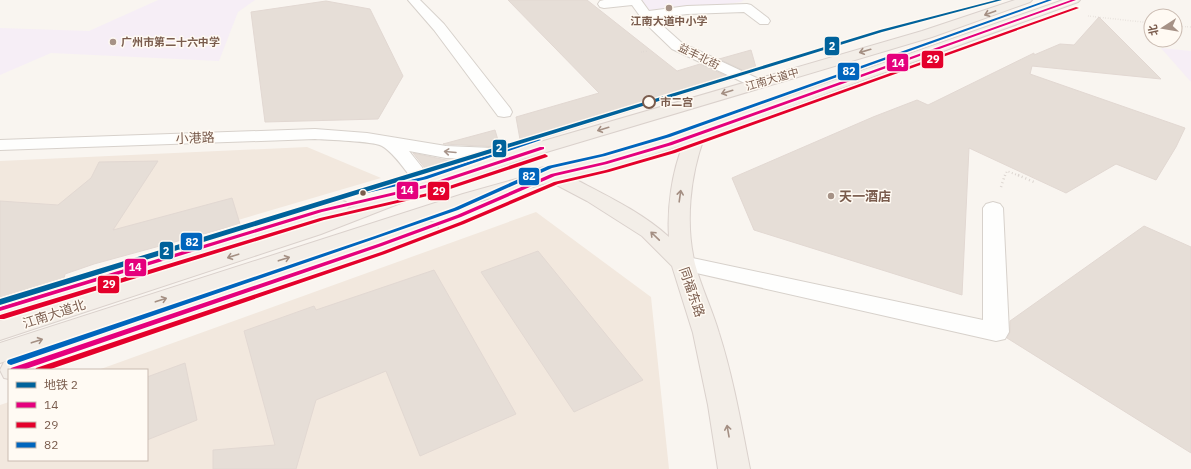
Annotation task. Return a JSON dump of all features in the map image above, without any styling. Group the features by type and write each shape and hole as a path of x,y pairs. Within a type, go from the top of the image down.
{"main road":[{"name":"江南大道中","path":"516,155 756,83 928,34 1026,0"},
{"name":"江南大道中","path":"553,175 605,163 696,135 1074,0"},
{"path":"683,263 678,216 687,158 696,135"},
{"name":"同福东路","path":"516,155 594,197 650,231 683,263 706,334 723,405 734,469"},
{"name":"江南大道北","path":"0,331 313,229 516,155"},
{"path":"17,369 380,245 459,216 553,175"},
{"name":"江南大道北","path":"0,353 470,198 553,175"},
{"path":"0,309 320,211 428,186"}],"street":[{"path":"414,0 439,27 504,112"},
{"path":"604,4 636,0"},
{"name":"益丰北街","path":"636,0 646,15 677,46 756,83"},
{"path":"646,15 687,10 747,8 764,21"},
{"name":"小港路","path":"0,145 315,134 360,137 446,152 516,155"},
{"path":"389,143 407,159 428,186"},
{"path":"683,263 996,332 993,208"}],"path":[{"path":"1088,16 1143,22"},
{"path":"993,208 1007,171 1036,183"}],"shaded area":[{"name":"广州市第二十六中学","path":"158,0 255,0 238,12 219,61 51,53 0,75 0,28 89,31"},
{"name":"江南大道中小学","path":"639,0 744,0 741,2 648,14"},
{"path":"1161,48 1191,51 1191,82"},
{"path":"307,147 381,178 0,290 0,161"},
{"path":"536,212 651,297 669,469 0,469 0,405 8,402 8,461 148,461 148,369 101,369"}],"building":[{"path":"508,0 587,0 677,71 700,64 733,79 521,145 516,117 599,93"},
{"path":"326,1 370,9 403,76 378,119 265,122 251,12"},
{"path":"1099,17 1161,79 1032,66 1030,74 1185,128 1176,147 1156,180 1116,164 1066,193 969,148 962,295 754,230 732,178 873,117 917,100 928,105 1034,53 1034,55 1060,44 1074,45"},
{"path":"751,50 757,71 751,74 719,59"},
{"path":"495,130 500,147 443,144"},
{"path":"413,153 446,160 470,161 429,173"},
{"path":"158,161 113,230 232,198 240,224 94,264 65,274 64,279 0,298 0,201 58,205 91,178 99,162"},
{"path":"1144,226 1191,247 1191,453 1007,338 1010,332 1010,321"},
{"path":"538,251 643,380 574,412 481,272"},
{"path":"434,270 516,414 420,456 386,371 316,400 296,469 213,469 213,450 275,445 244,331 314,306 316,310"},
{"path":"185,363 197,420 148,440 148,377"}],"metro line":[{"name":"2","path":"0,302 881,31 1000,0"}],"transit line":[{"name":"82","path":"11,362 456,209 550,167 603,155 668,136 1050,0"},
{"name":"14","path":"17,369 380,245 459,216 553,175 605,163 670,144 1074,0"},
{"name":"29","path":"42,369 383,253 462,223 556,183 607,171 673,152 1077,8"},
{"name":"82","path":"0,301 318,203 425,178 539,140"},
{"name":"14","path":"0,309 320,211 427,186 542,148"},
{"name":"29","path":"2,317 322,219 430,194 545,156"}],"place":[{"name":"江南大道中小学","path":"669,8"},
{"name":"广州市第二十六中学","path":"113,42"},
{"name":"市二宫","path":"649,102"},
{"name":"天一酒店","path":"831,196"}]}
